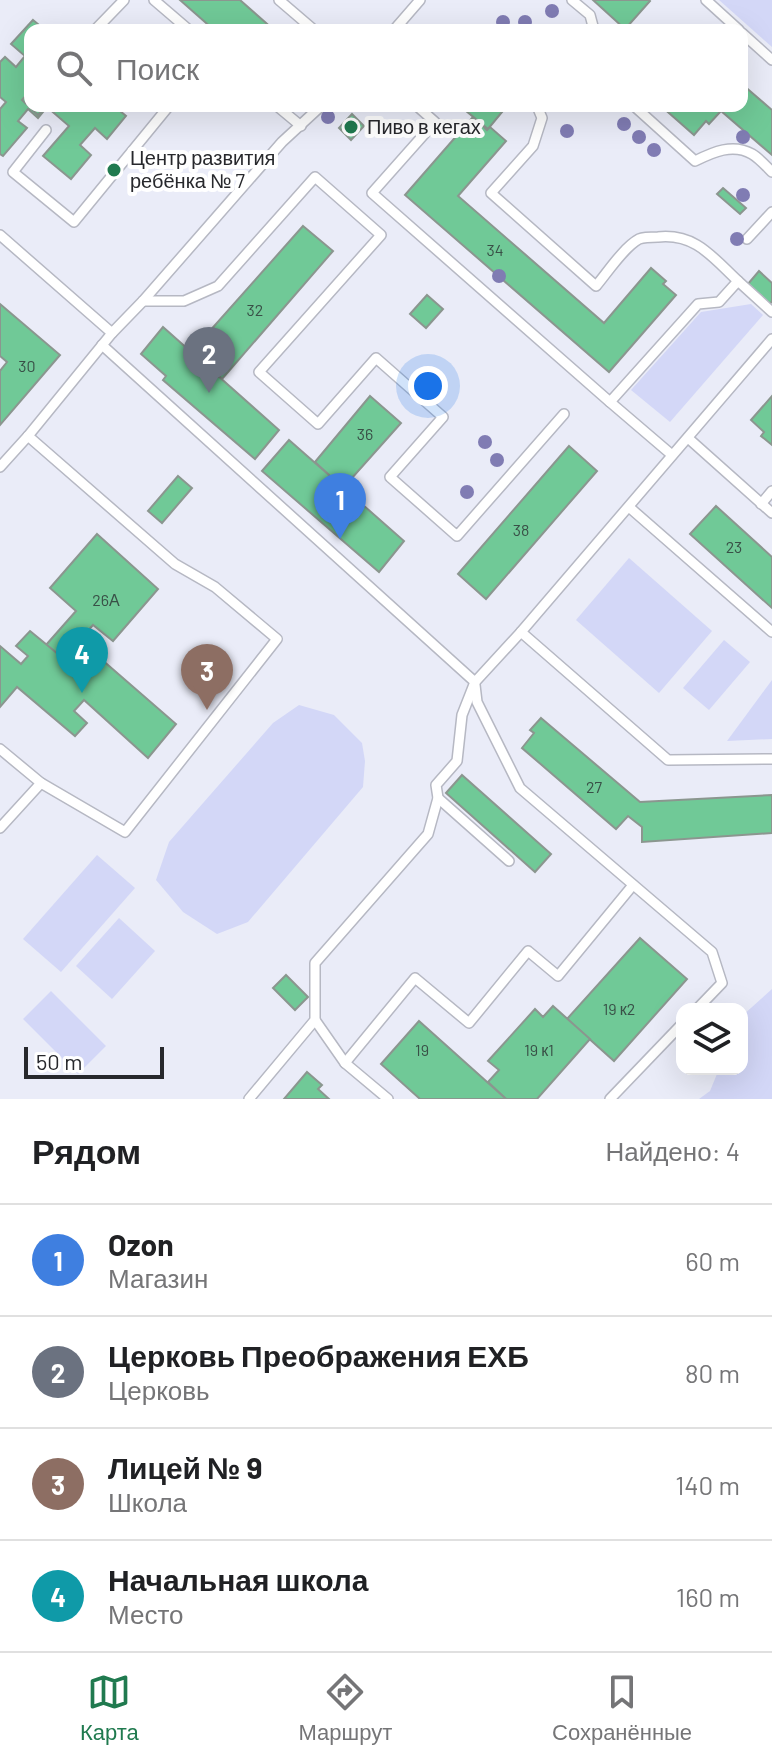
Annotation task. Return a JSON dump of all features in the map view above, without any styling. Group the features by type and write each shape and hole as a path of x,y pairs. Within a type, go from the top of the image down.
{"lane":[{"path":"103,24 124,0"},
{"path":"154,0 182,24"},
{"path":"280,0 303,24"},
{"path":"399,24 420,0"},
{"path":"572,0 590,15 592,24"},
{"path":"706,0 732,24"},
{"path":"748,38 772,60"},
{"path":"46,130 13,172 74,222 164,112"},
{"path":"284,112 301,126"},
{"path":"0,467 112,333 282,142 315,112"},
{"path":"424,112 435,122 372,193 672,455"},
{"path":"540,112 542,118 533,146 491,193 596,286 624,252 639,240 667,236 684,238 700,246 772,312"},
{"path":"641,112 695,161 717,150 737,149 752,154 772,172"},
{"path":"143,301 184,301 218,286 315,177 381,235 259,372 318,424 376,358 443,417 390,477 457,536 564,414"},
{"path":"747,239 772,212"},
{"path":"0,235 112,333"},
{"path":"610,402 698,304 719,302 738,281"},
{"path":"388,1099 345,1063 315,1020 315,963 428,834 438,798 436,785 457,761 462,715 475,682 772,339"},
{"path":"102,345 475,682 477,702 520,788 712,952 722,983 703,1003"},
{"path":"0,749 41,783 125,832 277,639 215,587 175,564 28,436"},
{"path":"688,438 772,513"},
{"path":"761,504 772,491"},
{"path":"629,507 772,632"},
{"path":"521,632 668,760 772,759"},
{"path":"0,828 41,783"},
{"path":"438,798 509,861"},
{"path":"345,1063 415,978 469,1023 528,951 558,976 633,885"},
{"path":"249,1099 315,1020"},
{"path":"610,1099 676,1030"}],"shaded area":[{"path":"719,0 772,0 772,47"},
{"path":"751,304 763,315 670,422 631,390 701,312"},
{"path":"629,558 712,631 659,693 576,620"},
{"path":"724,640 750,662 709,710 683,688"},
{"path":"772,680 772,739 727,741"},
{"path":"299,705 334,715 362,743 365,761 363,787 248,922 217,934 183,912 156,880 169,842 273,723"},
{"path":"97,855 135,888 61,972 23,939"},
{"path":"119,918 155,951 112,999 76,966"},
{"path":"772,989 772,1099 699,1099 710,1091 717,1075 748,1075 748,1011"},
{"path":"51,991 106,1046 78,1074 23,1019"}],"building":[{"path":"180,0 240,0 267,24 207,24"},
{"path":"593,0 650,1 630,24 619,24"},
{"path":"24,30 24,55 11,44"},
{"path":"5,57 16,67 24,57 26,112 18,121 27,128 3,156 0,154 0,109 6,102 0,97 0,62"},
{"path":"748,89 772,110 772,155 722,112 748,112"},
{"path":"53,112 121,112 126,116 107,139 95,128 80,145 91,155 71,179 43,156 69,126"},
{"path":"467,112 502,112 488,129"},
{"path":"668,112 720,112 709,124 706,121 694,135"},
{"name":"Пиво в кегах","path":"352,114 364,126 351,140 339,128"},
{"path":"473,117 506,141 458,196 604,323 651,268 676,295 609,372 405,195"},
{"path":"723,188 746,208 740,214 717,194"},
{"path":"303,226 333,251 222,379 192,351"},
{"path":"759,271 772,283 770,304 748,284"},
{"path":"427,295 443,309 426,328 410,314"},
{"path":"0,304 60,355 0,425 0,371 7,362 0,356"},
{"path":"163,327 279,430 255,459 163,380 166,376 141,354"},
{"path":"370,396 401,423 343,488 315,462"},
{"path":"772,396 772,445 761,436 764,432 751,420"},
{"path":"289,440 404,541 379,572 262,471"},
{"path":"569,446 597,471 486,599 458,574"},
{"path":"178,476 192,488 162,523 148,511"},
{"path":"716,506 772,557 772,608 690,534"},
{"path":"97,534 158,589 113,641 93,625 63,659 46,645 76,611 50,588"},
{"path":"30,631 86,677 101,659 176,724 148,758 84,700 74,711 87,723 75,736 17,687 0,707 0,646 21,664 28,656 16,646"},
{"path":"541,718 640,802 772,795 772,833 642,842 642,827 628,816 616,829 522,748 534,733 530,730"},
{"path":"462,775 551,854 535,872 446,793"},
{"path":"640,938 687,979 614,1061 567,1019"},
{"path":"286,975 308,997 295,1010 273,988"},
{"path":"553,1006 590,1039 537,1099 506,1099 488,1082 499,1070 488,1061 535,1009 543,1017"},
{"path":"419,1021 505,1098 420,1099 381,1064"},
{"path":"307,1072 322,1085 318,1089 329,1099 284,1099"}],"place":[{"name":"Пиво в кегах","path":"351,127"},
{"name":"Центр развития ребёнка № 7","path":"114,170"},
{"name":"Церковь Преображения ЕХБ","path":"209,393"},
{"name":"Ozon","path":"340,539"},
{"name":"Начальная школа","path":"82,693"},
{"name":"Лицей № 9","path":"207,710"}]}
